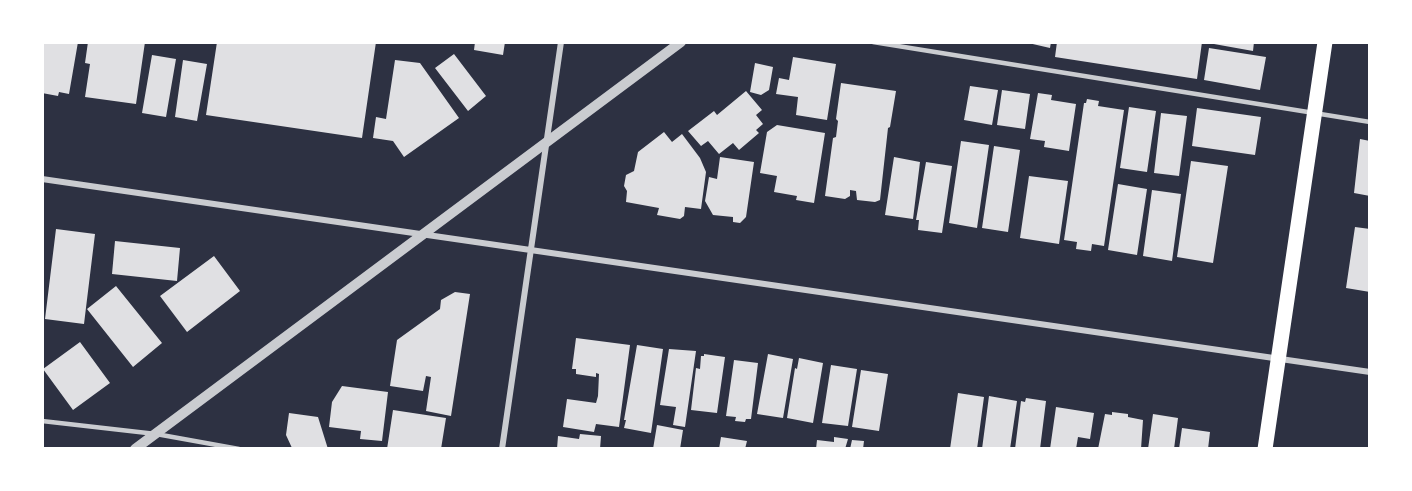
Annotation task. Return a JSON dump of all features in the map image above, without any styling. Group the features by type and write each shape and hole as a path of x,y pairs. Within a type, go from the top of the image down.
{"main road":[{"path":"1265,449 1325,42"}],"street":[{"path":"502,449 561,42"},
{"path":"135,449 681,42"},
{"path":"42,179 1370,372"}],"lane":[{"path":"873,42 1370,122"},
{"path":"42,421 156,434 240,449"}],"building":[{"path":"42,42 78,42 69,94 59,92 58,96 42,93"},
{"path":"88,42 145,42 136,104 85,97 90,64 85,63"},
{"path":"217,42 376,42 362,138 206,115"},
{"path":"475,42 505,42 503,55 474,50"},
{"path":"1024,42 1051,42 1050,48"},
{"path":"1057,42 1202,42 1197,79 1055,57"},
{"path":"1215,42 1254,42 1253,51 1214,44"},
{"path":"1209,48 1266,57 1260,90 1204,80"},
{"path":"454,54 486,96 468,111 435,68"},
{"path":"152,55 176,59 166,117 142,113"},
{"path":"793,57 836,64 827,120 796,115 798,97 776,94 779,78 789,80"},
{"path":"183,60 207,64 197,121 175,117"},
{"path":"395,60 420,63 459,118 404,157 393,141 373,138 376,117 386,119"},
{"path":"755,63 773,67 769,90 761,95 750,92"},
{"path":"841,83 896,91 888,128 880,200 875,202 857,200 856,191 850,190 850,196 845,199 825,196 833,138 836,137"},
{"path":"970,86 998,90 992,125 964,120"},
{"path":"1002,90 1030,94 1025,129 997,125"},
{"path":"746,91 762,110 756,115 763,124 756,130 759,133 739,150 733,143 719,154 708,141 701,146 688,131 714,111 717,115"},
{"path":"1038,93 1052,95 1051,100 1076,104 1069,151 1044,147 1045,141 1030,139"},
{"path":"1087,99 1099,101 1098,106 1124,110 1104,246 1092,244 1091,251 1076,249 1077,242 1064,240 1084,103"},
{"path":"1129,107 1156,111 1147,172 1120,168"},
{"path":"1197,108 1261,117 1255,155 1192,146"},
{"path":"1161,113 1187,116 1179,176 1154,173"},
{"path":"777,125 825,133 814,203 796,200 797,196 774,192 777,176 760,173 767,132"},
{"path":"664,132 672,142 682,134 700,158 706,172 701,209 685,207 684,216 680,219 657,215 659,208 626,202 627,191 624,186 626,175 634,171 638,152"},
{"path":"1360,139 1370,141 1370,196 1354,193"},
{"path":"961,141 989,145 977,228 949,223"},
{"path":"994,146 1020,150 1008,232 982,228"},
{"path":"720,157 754,162 746,217 740,223 733,222 733,217 713,215 705,201 709,177 717,179"},
{"path":"894,157 920,162 913,219 885,215"},
{"path":"1191,161 1228,166 1213,263 1177,257"},
{"path":"926,162 952,166 942,233 918,230 919,220 916,220"},
{"path":"1029,176 1068,181 1059,244 1020,238"},
{"path":"1118,184 1147,189 1137,255 1108,250"},
{"path":"1152,190 1181,194 1172,261 1143,256"},
{"path":"1355,227 1370,229 1370,292 1346,288"},
{"path":"56,229 95,234 84,324 45,319"},
{"path":"115,241 180,248 177,281 112,274"},
{"path":"214,256 240,291 187,332 160,296"},
{"path":"116,286 162,343 133,367 87,309"},
{"path":"455,292 470,294 451,416 426,411 431,377 426,376 423,391 390,386 397,340 440,309 441,300"},
{"path":"576,338 630,345 619,427 596,424 594,432 563,427 567,399 596,403 598,396 599,374 596,373 596,377 576,374 576,369 572,369"},
{"path":"80,342 110,383 73,410 43,369"},
{"path":"637,345 663,349 651,433 624,428"},
{"path":"669,349 696,351 685,427 673,425 676,407 660,405"},
{"path":"704,354 725,357 717,413 691,410 696,368 700,369 701,356"},
{"path":"768,354 793,359 783,418 757,414"},
{"path":"799,358 823,363 813,423 787,418 795,368 797,369"},
{"path":"734,360 758,363 751,419 746,419 745,422 735,421 736,417 726,416"},
{"path":"831,365 857,369 848,426 822,423"},
{"path":"861,370 888,374 879,431 852,427"},
{"path":"342,386 388,392 382,441 360,439 361,431 329,427 332,402"},
{"path":"958,393 984,397 977,449 950,449"},
{"path":"989,396 1017,401 1010,449 982,449"},
{"path":"1026,398 1046,401 1040,449 1015,449 1021,401 1025,402"},
{"path":"1056,407 1094,413 1090,439 1078,437 1076,449 1050,449"},
{"path":"393,410 446,418 441,449 387,449"},
{"path":"1112,412 1128,414 1128,417 1143,420 1141,449 1098,449 1105,414 1112,415"},
{"path":"289,413 318,417 328,449 292,448 286,435"},
{"path":"1153,414 1178,418 1174,449 1148,449"},
{"path":"657,425 683,430 680,449 653,449"},
{"path":"1182,428 1210,432 1208,449 1179,449"},
{"path":"580,434 601,436 600,449 557,449 558,436 579,439"},
{"path":"721,437 747,441 745,449 719,449"},
{"path":"834,437 848,439 845,449 816,449 817,440 834,442"},
{"path":"852,440 864,441 863,449 850,449"}]}
